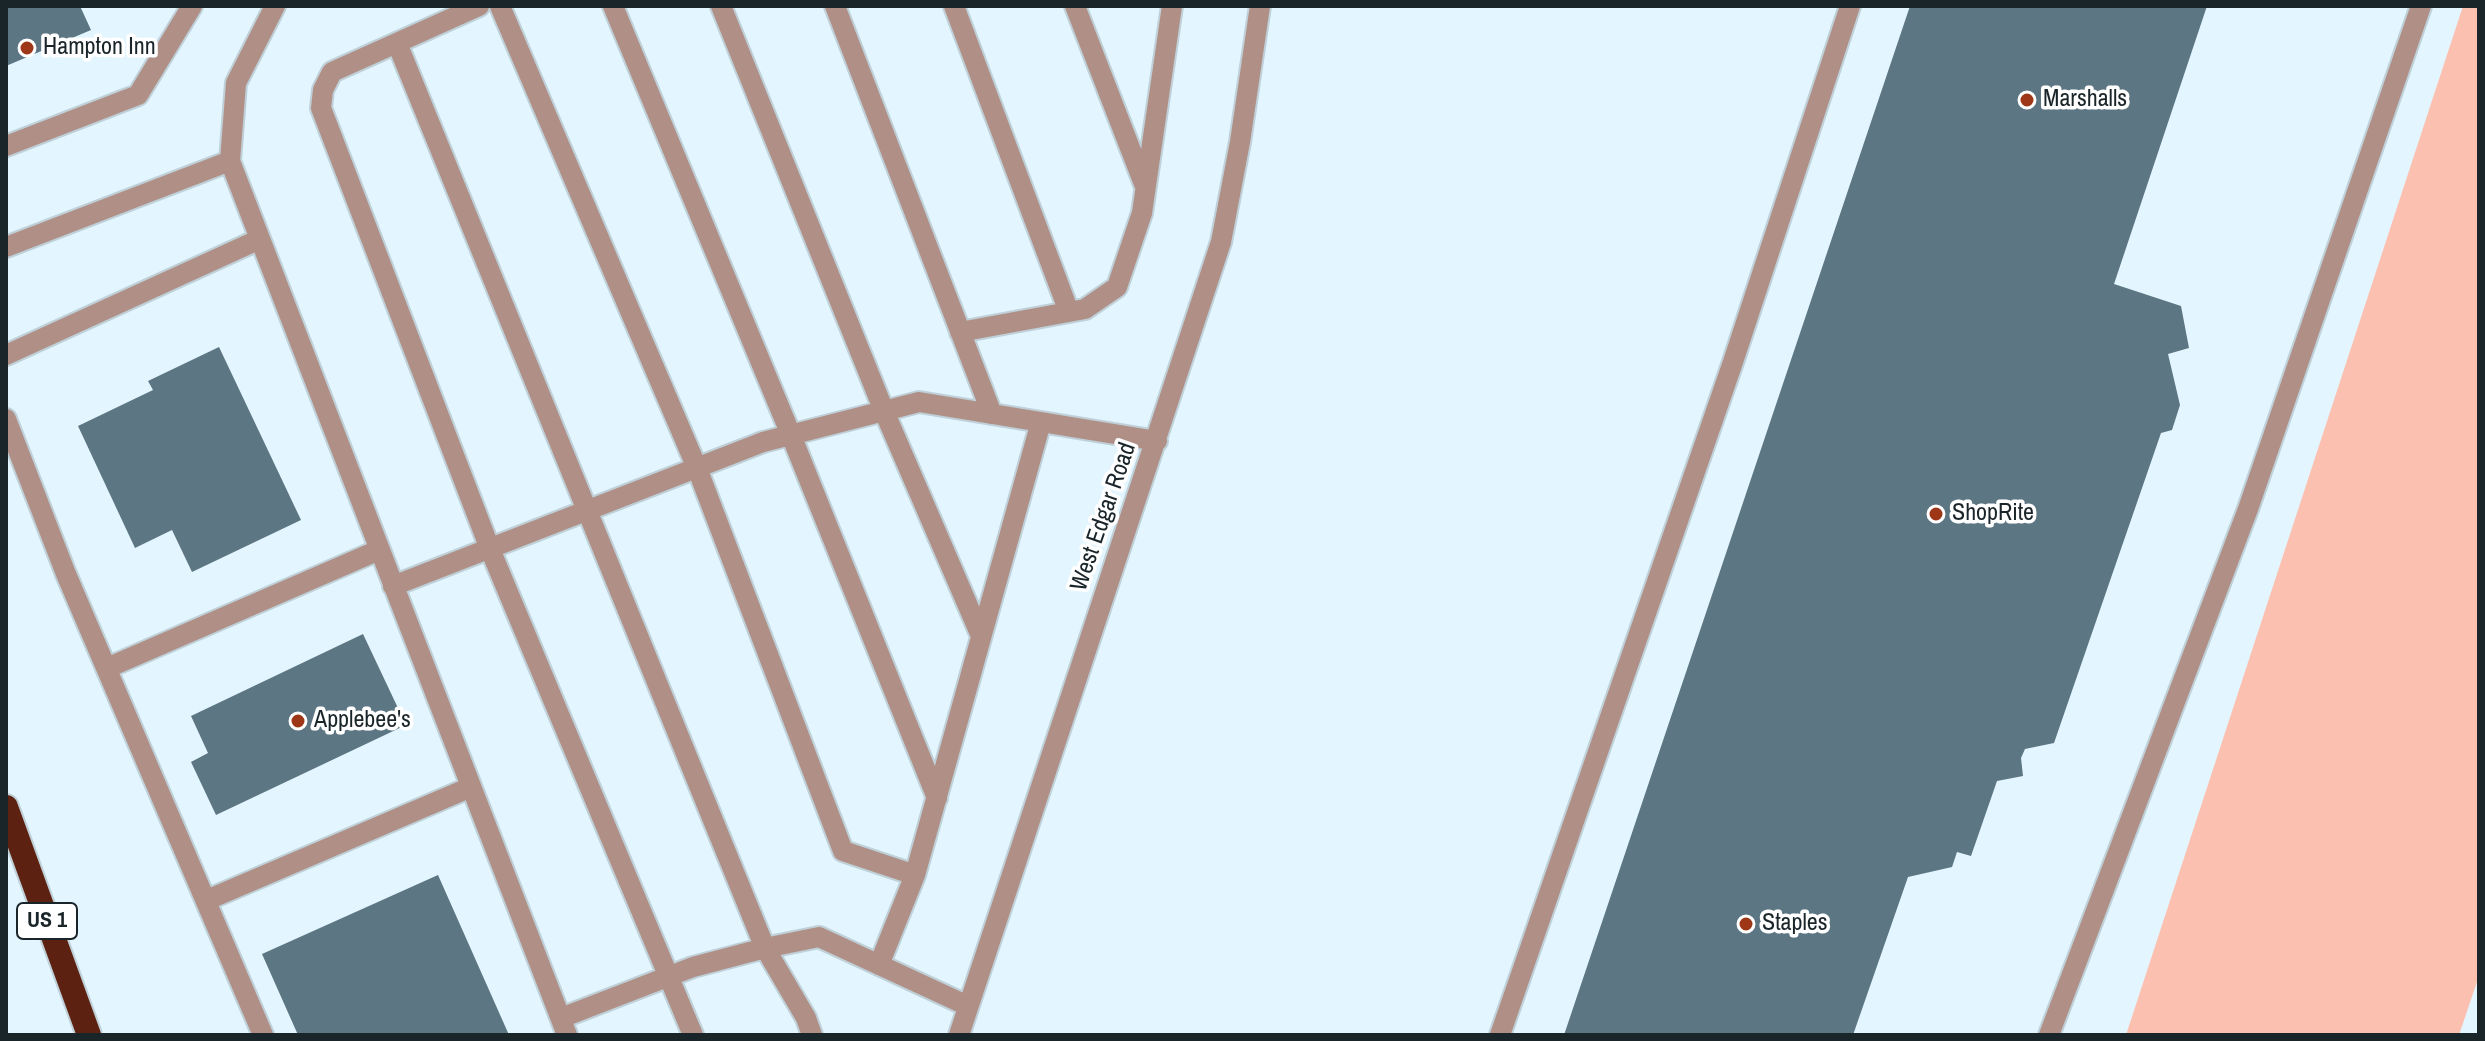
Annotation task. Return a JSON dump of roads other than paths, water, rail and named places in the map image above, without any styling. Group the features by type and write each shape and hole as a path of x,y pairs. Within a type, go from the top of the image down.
{"highway":[{"name":"US 1","path":"6,807 89,1035"}],"lane":[{"path":"6,146 138,95 192,6"},
{"path":"275,6 236,83 230,161 564,1027 693,967 819,937 968,1006"},
{"path":"479,6 332,72 323,90 321,108 490,549 693,1035"},
{"path":"500,6 697,468 843,851 915,875"},
{"path":"613,6 937,798"},
{"path":"721,6 884,411 981,636"},
{"path":"835,6 992,414"},
{"path":"954,6 1069,312"},
{"path":"1075,6 1146,188"},
{"path":"960,332 1085,309 1117,287 1142,213 1172,6"},
{"name":"West Edgar Road","path":"959,1035 1221,242 1240,142 1260,6"},
{"path":"1500,1035 1733,362 1850,6"},
{"path":"2049,1035 2248,509 2421,6"},
{"path":"397,43 765,948 806,1018 812,1035"},
{"path":"6,247 230,161"},
{"path":"6,355 260,239"},
{"path":"393,586 763,442 919,402 1157,441"},
{"path":"6,419 66,574 263,1035"},
{"path":"879,965 915,875 1041,422"},
{"path":"107,668 379,550"},
{"path":"207,900 471,787"}],"place":[{"name":"Hampton Inn","path":"27,48"},
{"name":"Marshalls","path":"2027,100"},
{"name":"ShopRite","path":"1936,514"},
{"name":"Applebee's","path":"298,721"},
{"name":"Staples","path":"1746,924"}]}
